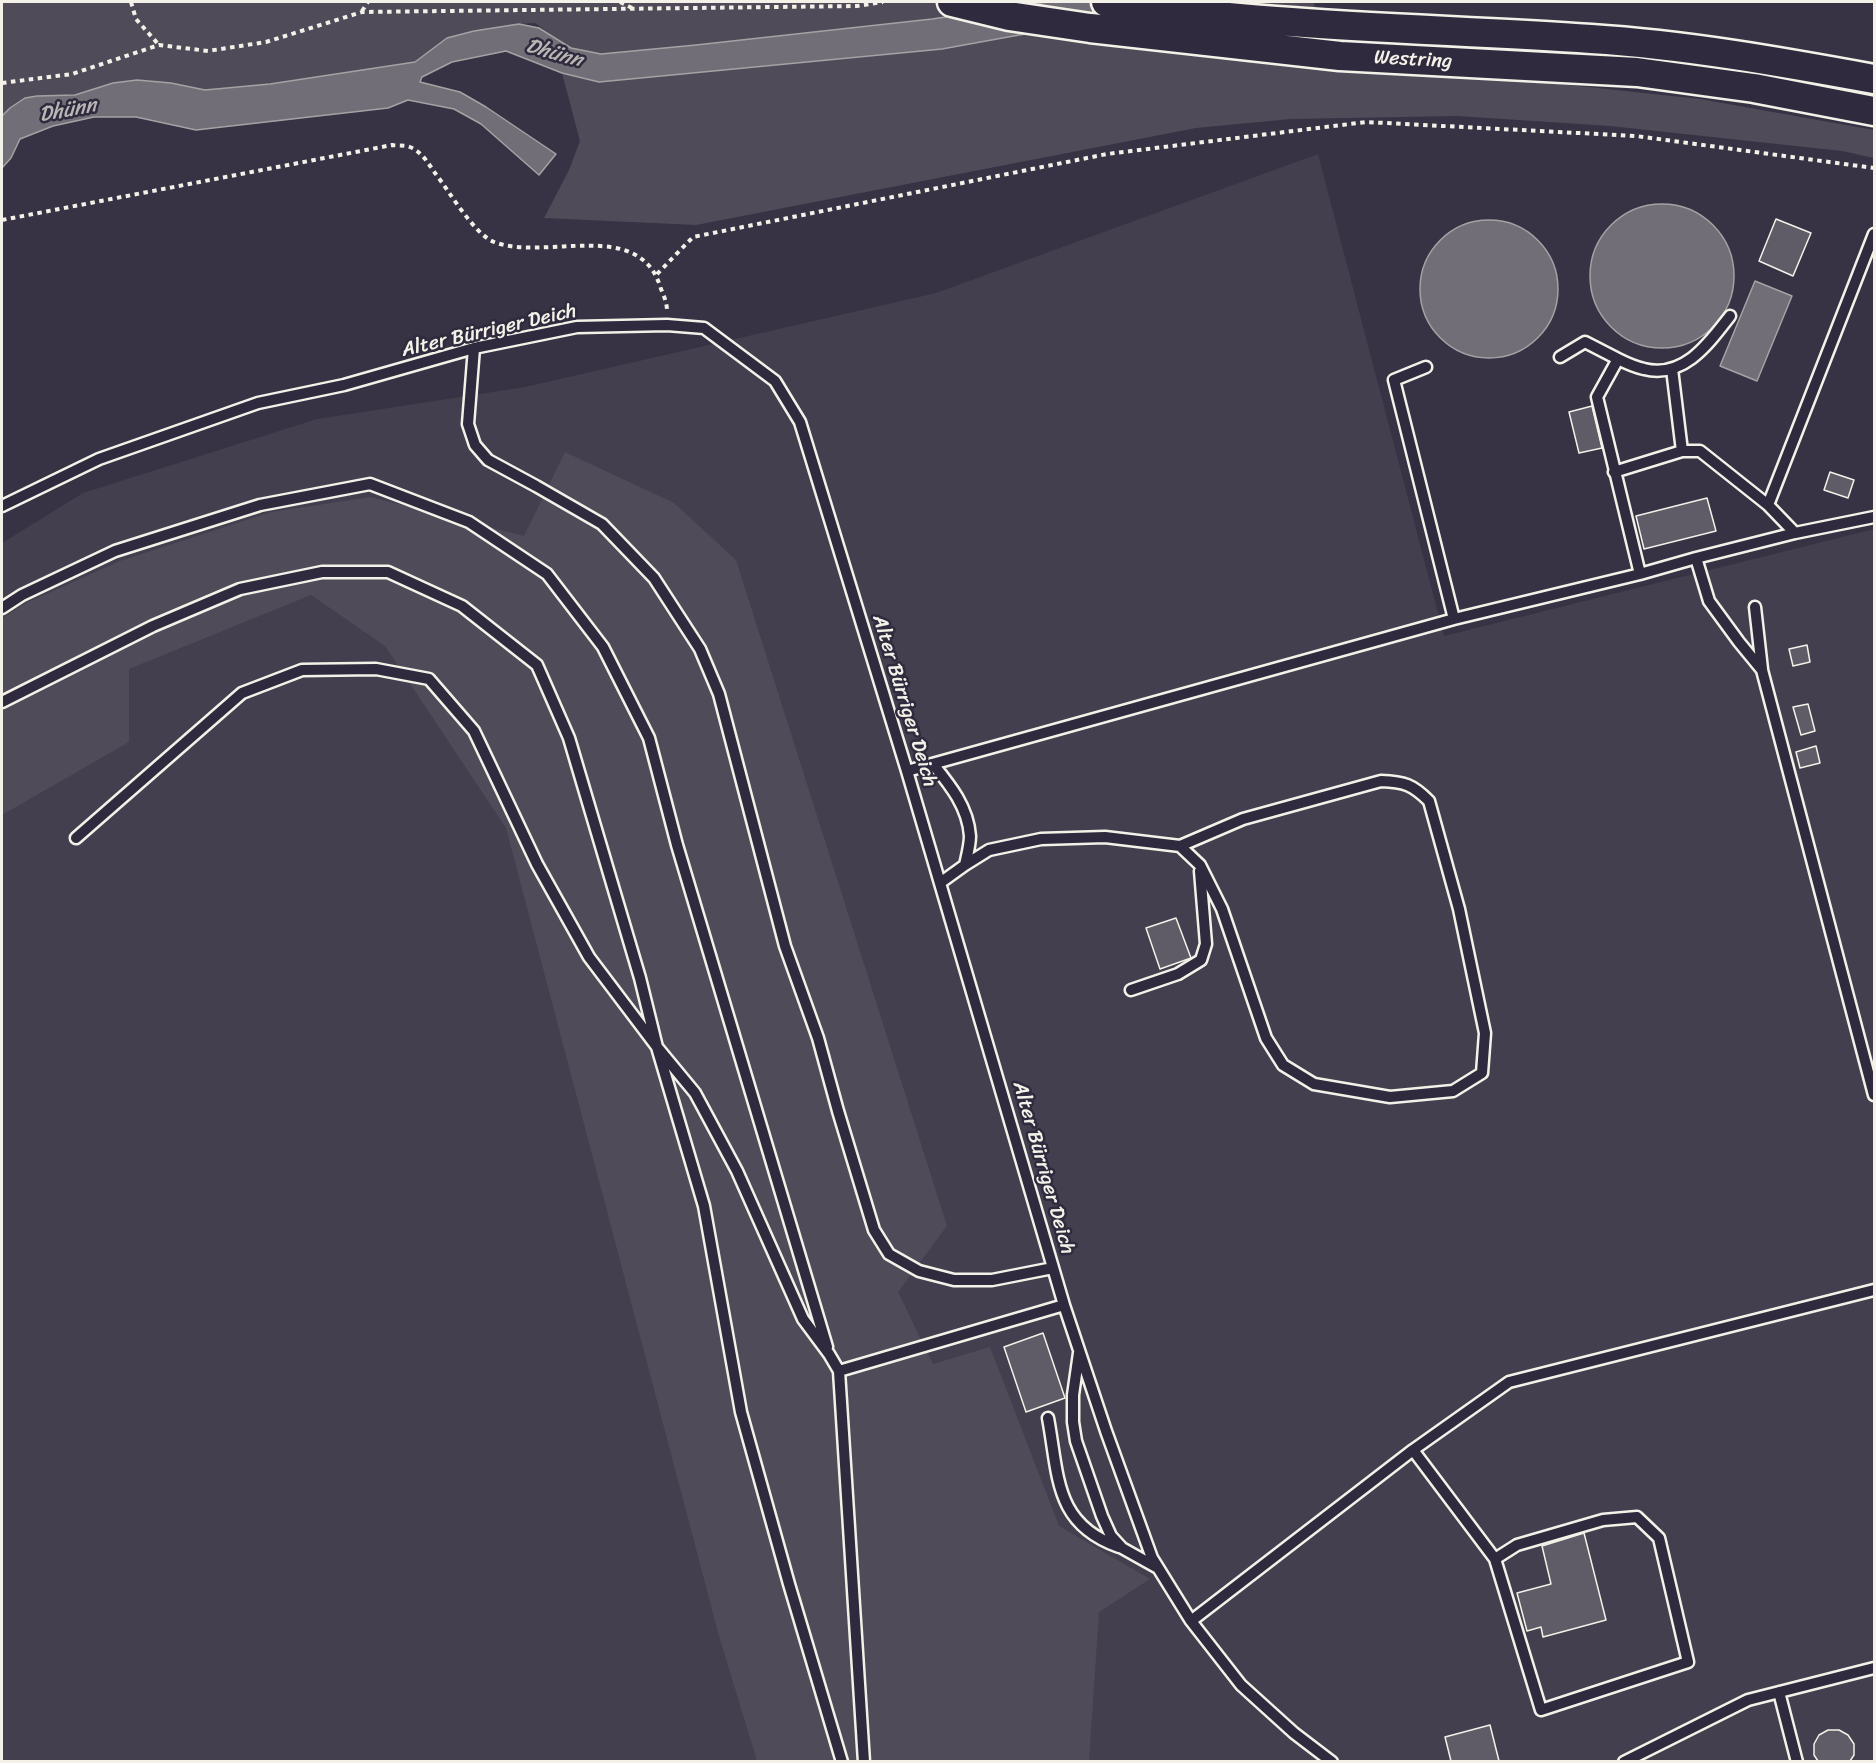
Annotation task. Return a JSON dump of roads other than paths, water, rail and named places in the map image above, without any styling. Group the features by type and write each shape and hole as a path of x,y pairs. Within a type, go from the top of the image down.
{"main road":[{"name":"Westring","path":"952,2 1009,16 1090,28 1340,56 1637,72 1754,88 1875,111"},
{"name":"Westring","path":"1106,2 1219,16 1593,39 1747,55 1875,79"}],"lane":[{"path":"1768,504 1875,234"},
{"path":"1560,357 1585,342 1644,369 1658,371 1672,369 1687,362 1701,351 1730,316"},
{"name":"Alter Bürriger Deich","path":"2,506 99,459 258,403 344,385 474,348 577,327 667,325 704,328 775,381 800,422 907,771 1064,1305 1152,1558 1191,1621 1241,1685 1294,1733 1332,1761"},
{"path":"474,348 468,424 475,445 488,460 602,524 654,578 700,649 719,694 785,946 819,1038 838,1111 874,1230 888,1254 919,1270 954,1280 992,1280 1053,1268"},
{"path":"1618,359 1597,397 1640,574"},
{"path":"1425,367 1394,380 1454,619"},
{"path":"1672,369 1682,451"},
{"path":"1614,472 1682,451 1700,451 1768,504 1795,533"},
{"path":"2,608 115,551 260,505 370,484 469,522 547,574 603,647 649,738 677,845 829,1354"},
{"path":"907,771 1454,619 1640,574 1795,533 1875,517"},
{"path":"1696,558 1709,601 1762,670"},
{"path":"2,702 153,626 240,589 322,572 388,572 462,606 537,666 570,738 704,1206 741,1412 842,1761"},
{"path":"1755,607 1762,670 1875,1095"},
{"path":"76,838 242,693 302,670 376,669 429,679 474,731 537,864 589,957 695,1093 736,1171 803,1319 839,1371 864,1761"},
{"path":"933,764 951,786 965,812 970,837 965,865"},
{"path":"940,883 989,850 1041,839 1105,837 1180,846 1243,819 1381,781 1402,782 1417,789 1429,801 1459,909 1485,1033 1482,1073 1453,1091 1390,1096 1314,1084 1283,1065 1266,1038 1222,909 1200,865 1180,846"},
{"path":"1131,990 1178,974 1201,960 1206,945 1200,865"},
{"path":"1191,1621 1413,1450 1509,1382 1875,1290"},
{"path":"839,1371 1064,1305"},
{"path":"1079,1349 1073,1395 1076,1441 1111,1536 1122,1548"},
{"path":"1048,1418 1060,1488 1067,1508 1081,1526 1100,1540 1122,1548 1159,1568"},
{"path":"1413,1450 1495,1558 1541,1710 1688,1662 1659,1538 1637,1517 1603,1520 1517,1545 1495,1558"},
{"path":"1624,1761 1748,1700 1875,1668"},
{"path":"1779,1692 1797,1761"}],"water":[{"name":"Dhünn","path":"1047,2 1201,2 942,49 599,82 562,73 506,51 452,62 422,77 420,82 460,92 556,154 539,175 481,124 454,109 408,100 388,108 196,130 136,117 94,117 53,126 20,139 11,158 2,168 2,116 10,108 25,98 75,95 113,83 137,80 171,83 205,90 270,84 415,62 447,38 519,24 539,28 571,48 601,54 932,19"},
{"path":"1662,204 1689,210 1702,216 1713,225 1722,236 1728,249 1734,276 1728,303 1722,316 1713,327 1702,336 1689,342 1662,348 1635,342 1622,336 1611,327 1602,316 1596,303 1590,276 1596,249 1602,236 1611,225 1622,216 1635,210"},
{"path":"1489,220 1515,225 1538,240 1553,263 1558,289 1553,315 1538,338 1515,353 1489,358 1463,353 1440,338 1425,315 1420,289 1425,263 1440,240 1463,225"},
{"path":"1755,281 1792,296 1757,381 1720,366"}]}
